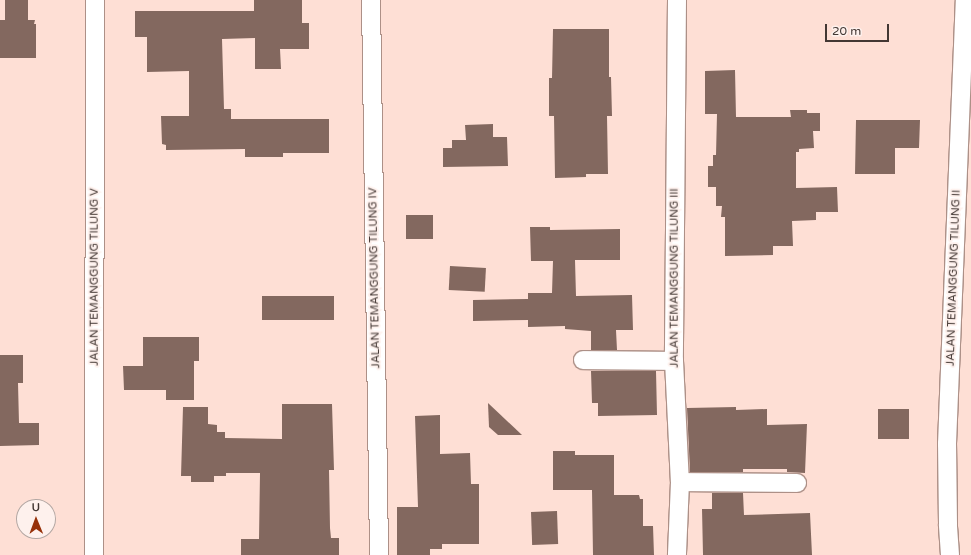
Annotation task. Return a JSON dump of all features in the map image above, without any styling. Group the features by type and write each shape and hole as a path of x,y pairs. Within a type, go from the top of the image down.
{"street":[{"name":"JALAN TEMANGGUNG TILUNG V","path":"94,555 95,0"},
{"name":"JALAN TEMANGGUNG TILUNG IV","path":"372,0 380,555"},
{"name":"JALAN TEMANGGUNG TILUNG III","path":"677,0 674,361 680,482 677,555"},
{"name":"JALAN TEMANGGUNG TILUNG II","path":"950,555 947,444 968,37 965,0"},
{"path":"583,360 674,361"},
{"path":"680,482 797,483"}],"building":[{"path":"5,0 28,0 28,20 35,20 34,24 36,24 36,58 0,58 0,20 5,20"},
{"path":"254,0 302,0 302,23 309,23 309,49 280,49 281,69 255,69 255,38 222,39 224,109 231,109 231,119 329,119 329,153 283,153 283,157 245,157 245,149 166,150 166,145 162,144 161,116 189,116 189,71 147,72 147,37 135,37 135,11 254,11"},
{"path":"553,29 609,29 609,77 611,77 612,116 607,116 608,174 586,174 586,177 555,178 554,116 549,116 549,78 552,78"},
{"path":"735,70 736,117 791,117 790,110 807,110 807,113 820,113 820,131 813,131 814,148 799,149 799,152 796,152 796,188 837,187 838,212 816,212 816,220 792,221 793,246 773,246 773,255 725,256 725,217 721,217 722,206 716,206 716,187 708,187 708,166 713,166 713,155 716,155 717,114 705,114 705,71"},
{"path":"856,120 920,120 919,148 895,148 895,174 855,174"},
{"path":"493,124 493,137 507,137 508,166 443,167 443,148 452,148 452,140 466,140 465,125"},
{"path":"406,215 433,215 433,239 406,239"},
{"path":"530,227 550,227 550,230 620,229 620,260 575,260 576,296 632,295 633,330 616,330 617,350 591,350 591,331 565,329 565,326 528,327 528,320 473,321 473,300 528,299 528,293 552,293 553,261 531,261"},
{"path":"450,266 486,268 485,292 449,290"},
{"path":"262,296 334,296 334,320 262,320"},
{"path":"143,337 199,337 199,361 194,361 194,400 166,400 166,390 124,390 123,366 143,366"},
{"path":"0,355 23,355 23,383 18,383 19,423 39,423 39,445 0,446"},
{"path":"591,371 656,371 657,415 598,416 598,403 592,403"},
{"path":"488,403 522,435 498,435 489,427"},
{"path":"282,404 332,404 334,470 329,470 330,528 331,538 339,538 339,555 241,555 241,539 259,539 260,473 226,473 226,476 214,476 214,482 191,482 191,476 181,476 183,407 208,407 208,424 217,425 217,432 225,432 225,438 282,439"},
{"path":"736,407 736,410 767,409 767,425 807,424 805,473 787,472 787,469 743,469 743,472 690,472 687,408"},
{"path":"878,409 909,409 909,439 878,439"},
{"path":"440,415 440,454 470,453 471,484 479,484 479,544 442,544 442,549 430,549 430,555 397,555 397,507 418,507 415,416"},
{"path":"553,451 575,451 575,455 614,455 614,495 639,495 640,499 643,499 643,526 653,526 654,555 593,555 592,490 553,490"},
{"path":"712,493 743,493 744,515 810,513 812,555 703,555 702,509 712,509"},
{"path":"557,511 558,544 532,545 531,512"}]}
